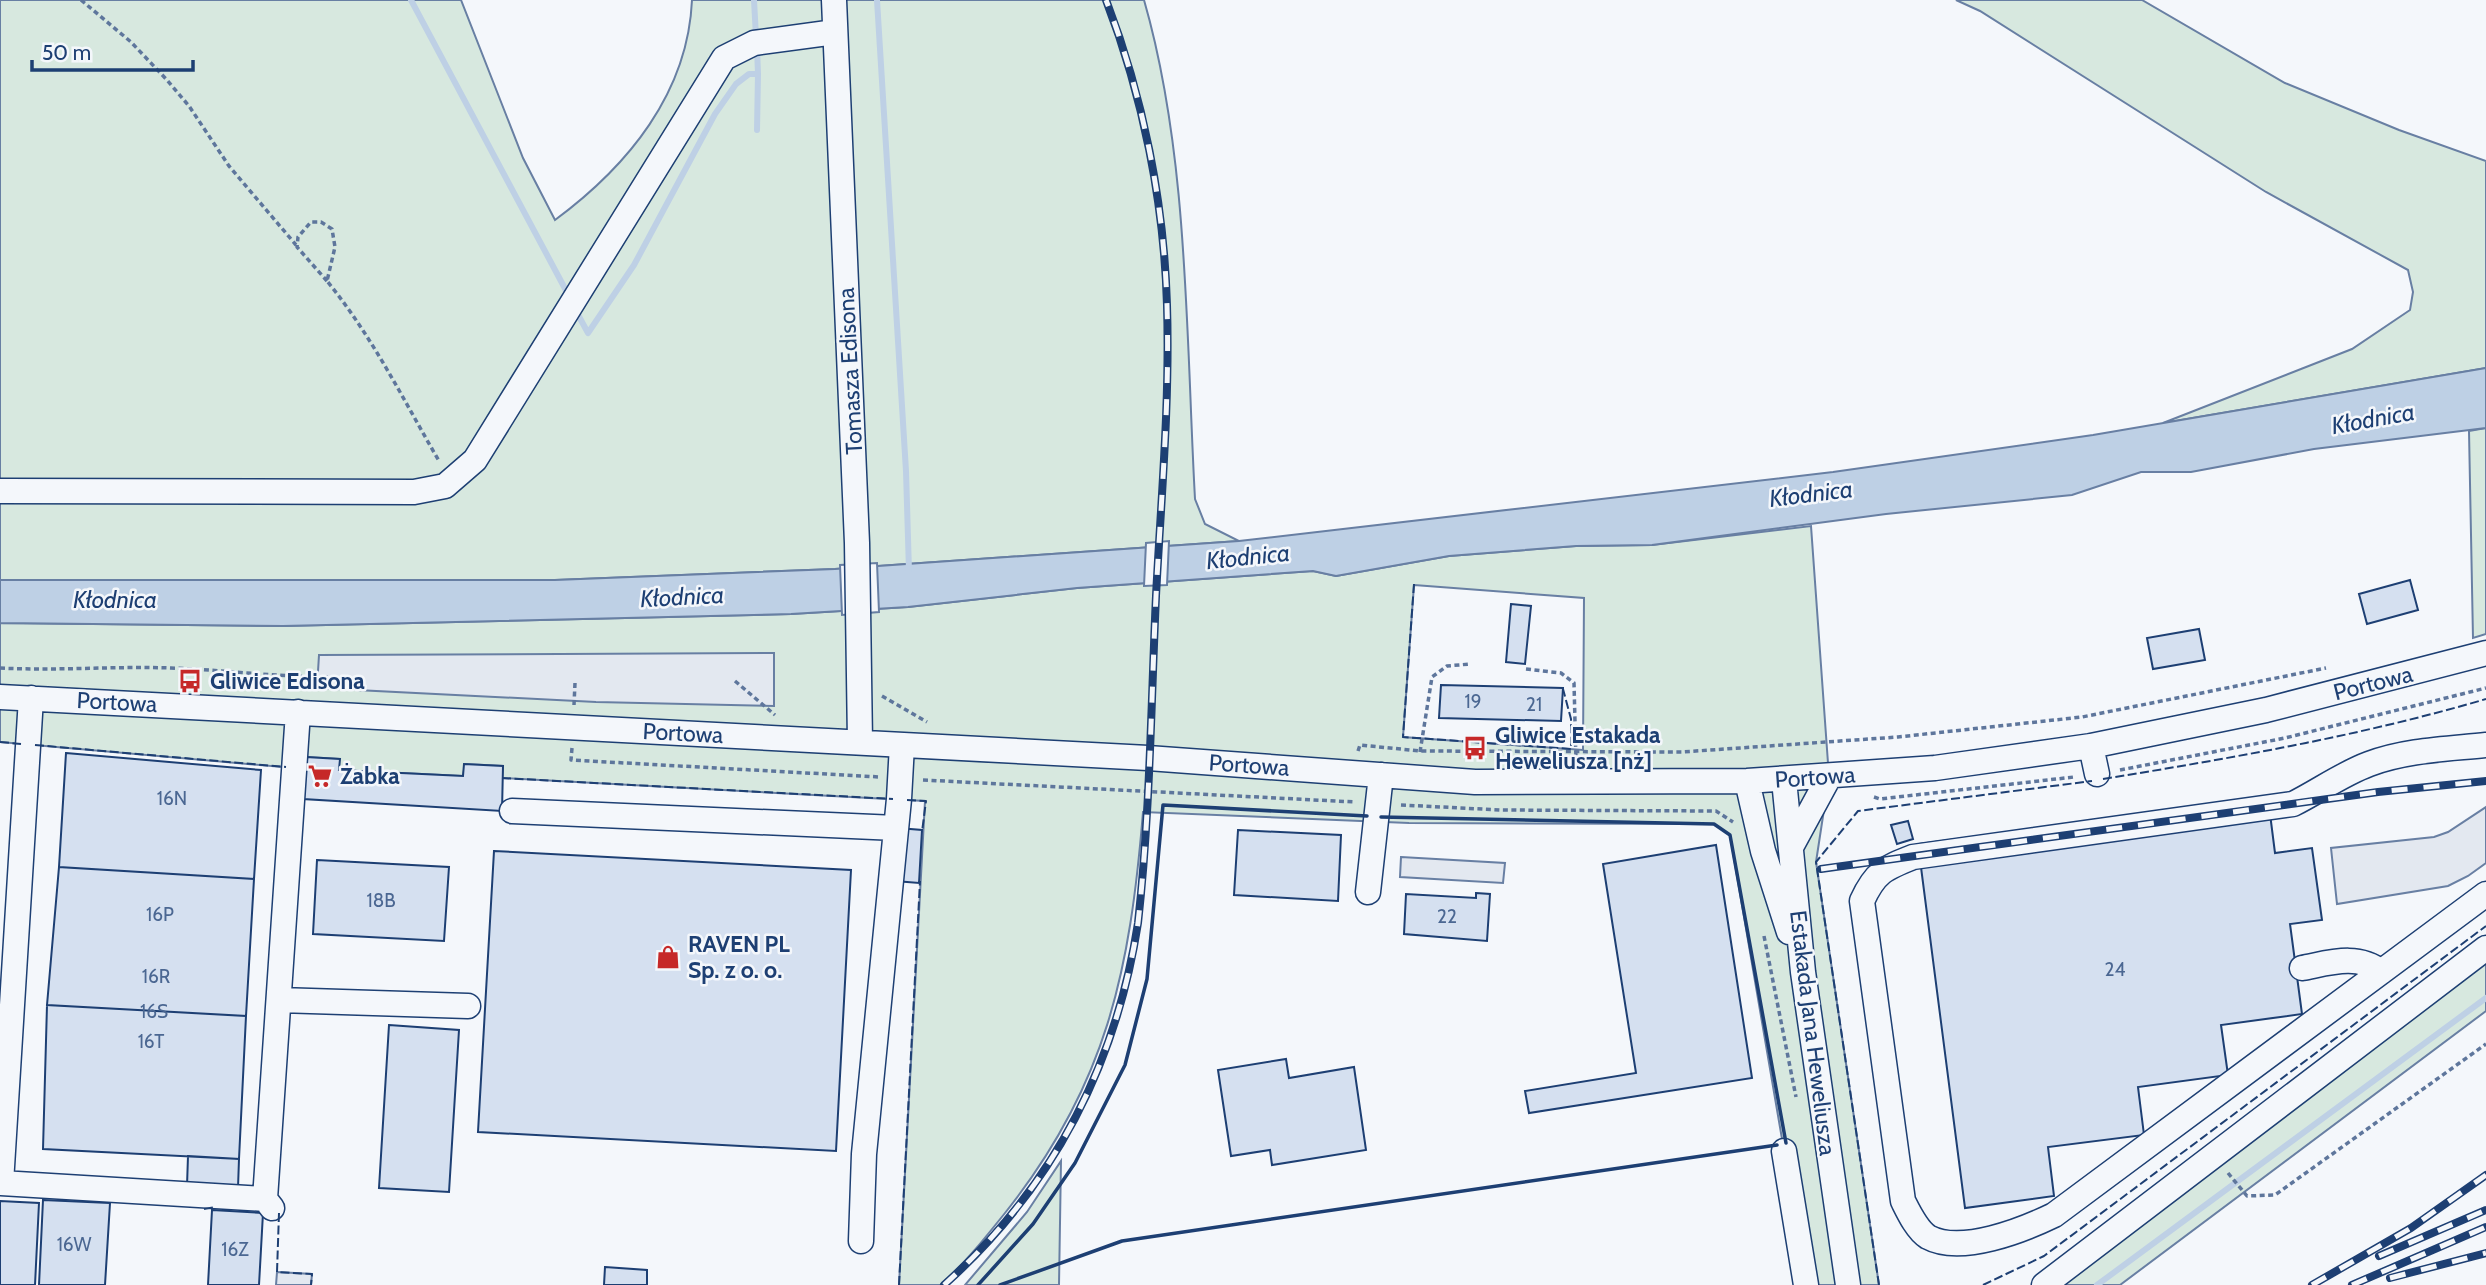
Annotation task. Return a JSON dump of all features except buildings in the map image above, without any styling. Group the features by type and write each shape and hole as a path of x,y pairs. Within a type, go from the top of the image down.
{"street":[{"name":"Tomasza Edisona","path":"834,0 857,543 860,743"},
{"path":"0,491 414,492 445,486 475,460 724,58 760,42 835,32"},
{"name":"Portowa","path":"0,697 1148,758 1418,778 1576,783 1747,781 1829,777 1947,766 2091,746 2266,710 2486,653"},
{"path":"31,698 1,1183 269,1203 298,712"},
{"path":"861,1241 864,1154 902,745"},
{"path":"2486,745 2423,752 2371,763 2293,804 1913,857 1886,867 1870,882 1862,901 1903,1201 1927,1236 1954,1244 2021,1231 2054,1216 2486,894"},
{"path":"2091,746 2097,774"},
{"path":"1368,892 1381,775"},
{"path":"1791,846 1829,777"},
{"name":"Estakada Jana Heweliusza","path":"1784,780 1803,972 1847,1278"},
{"path":"1747,781 1763,851 1803,972"},
{"path":"512,811 896,828"},
{"path":"2043,1285 2486,948"},
{"path":"2302,968 2355,960 2374,966 2381,972"},
{"path":"279,1000 468,1006"},
{"path":"1784,1151 1806,1285"}],"path":[{"path":"81,0 131,42 167,80 189,106 229,166 347,306 387,367 451,481"},
{"path":"297,247 298,237 311,222 321,222 332,229 335,247 327,281"},
{"path":"1418,778 1432,677 1447,666 1470,664"},
{"path":"0,668 172,668 280,677 331,677"},
{"path":"1350,773 1360,745 1420,751 1682,752 1817,743 2082,717 2329,668"},
{"path":"1526,669 1561,673 1570,677 1576,698 1576,783"},
{"path":"735,681 777,716"},
{"path":"878,694 925,722 932,722"},
{"path":"571,760 1501,810 1716,811 1735,824"},
{"path":"1763,932 1796,1101"},
{"path":"2213,1156 2247,1196 2275,1195 2486,1044"}],"shaded area":[{"path":"0,0 461,0 523,158 555,220 607,176 649,125 679,66 688,34 692,0 1144,0 1159,60 1178,184 1187,311 1195,499 1205,524 1239,541 835,569 555,580 0,580"},
{"path":"1956,0 2142,0 2285,83 2399,130 2486,161 2486,368 2163,423 2352,349 2410,310 2413,292 2408,270 2266,192 1980,11"},
{"path":"2486,428 2486,634 2473,638 2469,431"},
{"path":"1811,526 1829,777 1816,862 1879,1285 1807,1285 1730,835 1714,824 1409,823 1143,812 1138,870 1121,975 1090,1072 1068,1119 1040,1166 1005,1213 950,1277 941,1285 899,1285 925,801 502,778 503,766 465,764 463,776 339,770 339,759 307,757 305,769 0,742 0,623 283,626 791,614 908,607 1077,588 1313,571 1336,576 1449,556 1576,546 1652,545","holes":["1414,585 1584,598 1583,750 1403,737"]},
{"path":"774,653 774,706 596,702 317,688 319,655"},
{"path":"2486,807 2486,863 2468,876 2448,886 2337,904 2331,848 2434,837 2448,832"},
{"path":"1401,857 1505,863 1503,883 1400,877"},
{"path":"2486,937 2486,1011 2120,1285 2036,1285"},
{"path":"1061,1161 1059,1285 965,1285 1027,1212"},
{"path":"277,1272 312,1274 311,1285 276,1285"}],"water":[{"name":"Kłodnica","path":"2486,368 2486,428 2314,449 2191,472 2141,472 2072,495 1886,514 1652,545 1576,546 1449,556 1336,576 1313,571 1077,588 908,607 791,614 283,626 0,623 0,580 555,580 835,569 1239,541 1833,472 2093,435"}],"pier":[{"path":"1169,541 1167,585 1144,586 1146,543"},
{"path":"877,563 879,612 842,615 840,565"}],"waterway":[{"path":"411,0 570,298"},
{"path":"754,0 756,37"},
{"path":"877,0 906,471 909,571"},
{"path":"757,48 758,74"},
{"path":"576,311 588,333 634,265 715,114 736,84 749,74 758,74 757,130"},
{"path":"2097,1285 2486,998"}],"railway":[{"path":"944,1285 1017,1208 1047,1166 1073,1121 1114,1026 1128,976 1138,923 1148,801 1167,378 1167,305 1161,227 1149,150 1131,74 1106,0"},
{"path":"1821,869 2378,792 2486,781"},
{"path":"2312,1285 2411,1228 2486,1175"},
{"path":"2379,1256 2486,1210"},
{"path":"2352,1285 2486,1227"},
{"path":"2390,1278 2486,1253"}],"fence":[{"path":"1414,584 1403,737 1571,749 1571,719 1563,689"},
{"path":"2103,779 2343,735 2486,699"},
{"path":"0,742 21,744"},
{"path":"35,745 286,767"},
{"path":"502,778 893,799"},
{"path":"1879,1285 1816,862 1858,811 2092,781"},
{"path":"907,800 926,801 922,832"},
{"path":"899,1285 920,881"},
{"path":"1983,1285 2044,1256 2486,926"},
{"path":"204,1209 215,1207"},
{"path":"279,1213 277,1272 312,1274 311,1285"}],"wall":[{"path":"978,1285 1033,1224 1075,1163 1125,1065 1147,979 1163,805 1367,816"},
{"path":"1381,817 1714,824 1730,835 1786,1143"},
{"path":"1000,1285 1122,1241 1777,1145"}],"place":[{"name":"Gliwice Edisona","path":"190,681"},
{"name":"Gliwice Estakada Heweliusza [nż]","path":"1475,748"},
{"name":"Żabka","path":"320,776"},
{"name":"RAVEN PL Sp. z o. o.","path":"668,957"}]}
